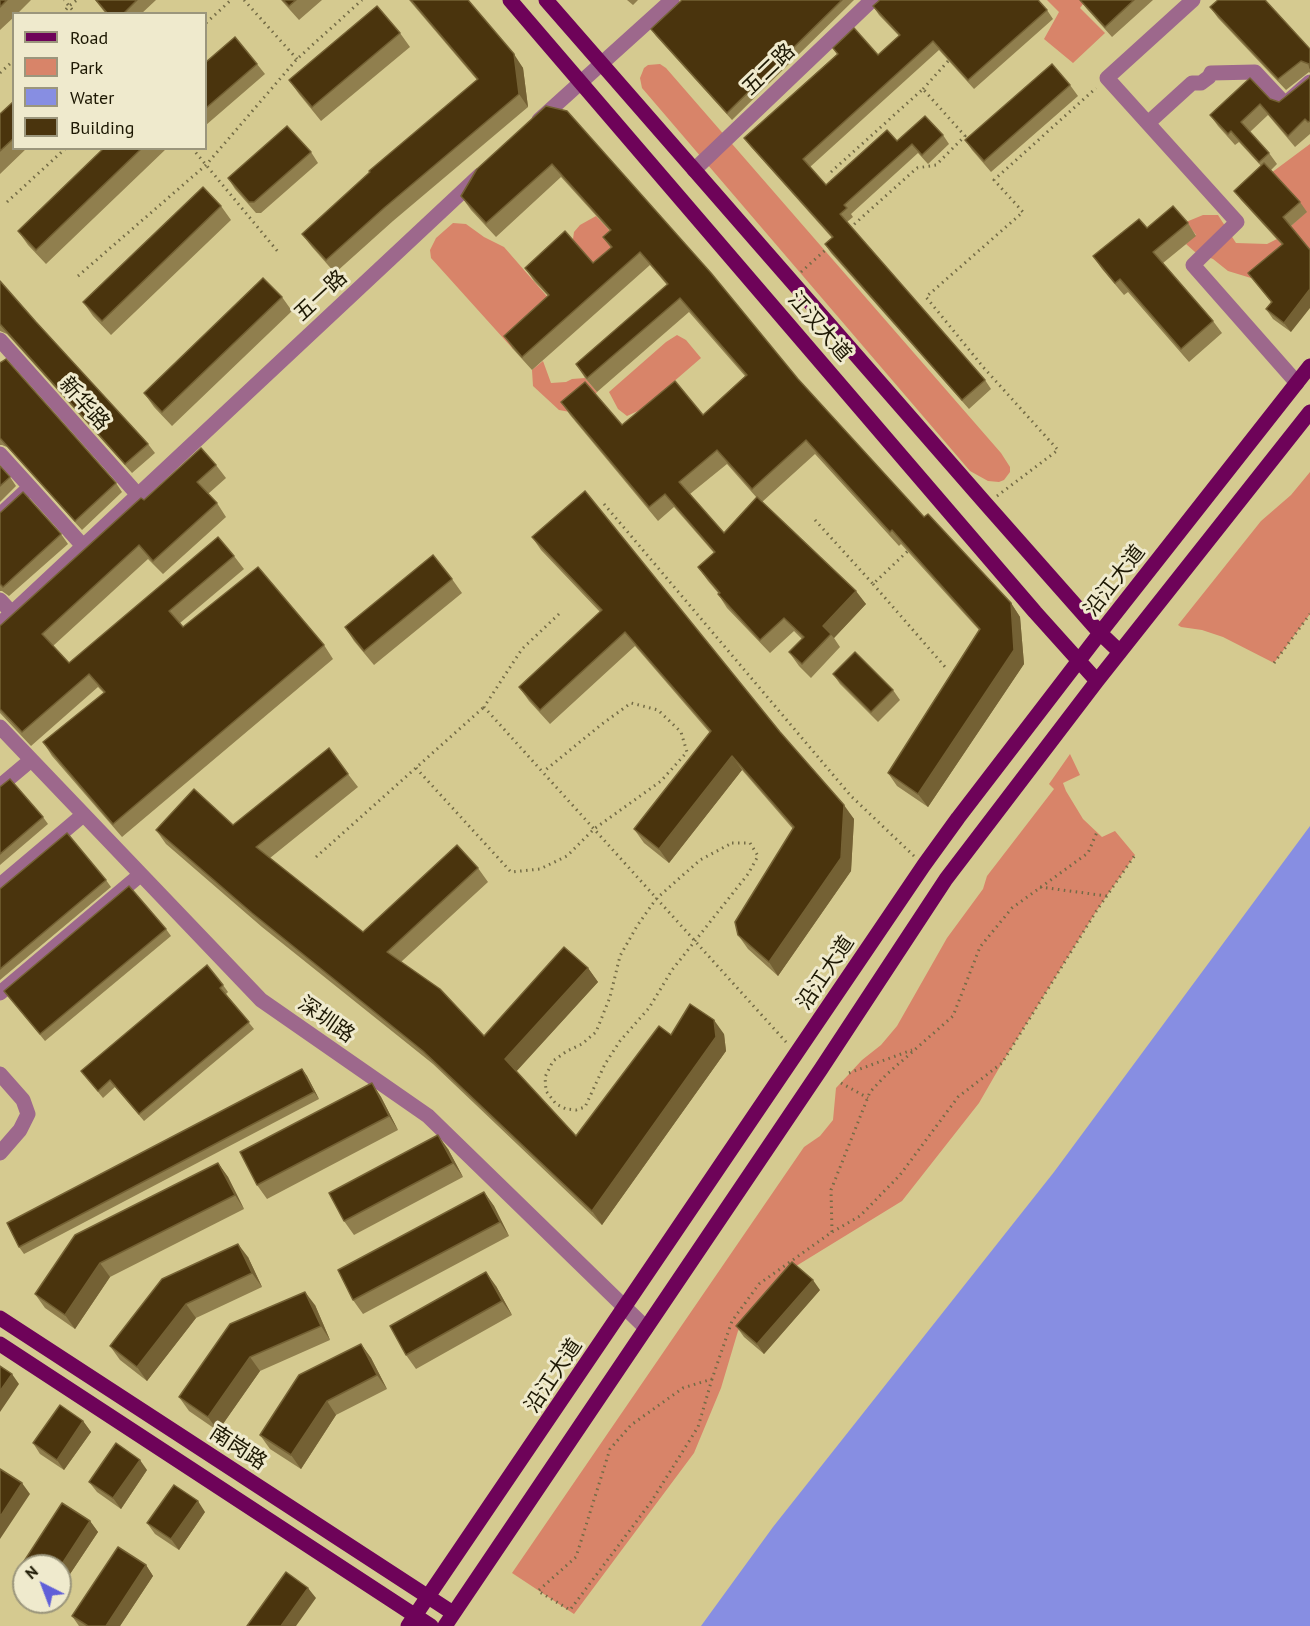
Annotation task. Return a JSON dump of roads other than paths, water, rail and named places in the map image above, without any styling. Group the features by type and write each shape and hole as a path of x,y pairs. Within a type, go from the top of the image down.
{"main road":[{"name":"江汉大道","path":"510,0 1078,662 1097,681"},
{"name":"江汉大道","path":"546,0 986,504 1100,633 1120,652"},
{"name":"沿江大道","path":"412,1621 924,865 1100,633 1310,366"},
{"path":"449,1620 821,1069 946,879 1097,681 1310,412"},
{"name":"南岗路","path":"0,1318 428,1597 449,1620"},
{"name":"南岗路","path":"0,1344 412,1621 431,1626"}],"street":[{"path":"529,130 672,0"},
{"name":"五二路","path":"694,171 872,0"},
{"path":"1193,0 1107,78 1237,222 1193,265 1297,383"},
{"path":"1148,123 1192,83 1201,83 1211,73 1255,72 1286,104 1310,82"},
{"name":"五一路","path":"0,624 494,162"},
{"name":"新华路","path":"0,340 138,495"},
{"path":"0,366 13,355"},
{"path":"0,454 83,546"},
{"path":"0,515 30,487"},
{"path":"0,600 12,613"},
{"name":"深圳路","path":"0,727 261,1000 428,1116 646,1328"},
{"path":"0,786 31,760"},
{"path":"0,885 83,815"},
{"path":"0,993 140,875"},
{"path":"0,1074 23,1100 28,1114 20,1130 0,1153"}],"water":[{"path":"1310,826 1310,1626 701,1626 773,1527 1054,1172"}]}
